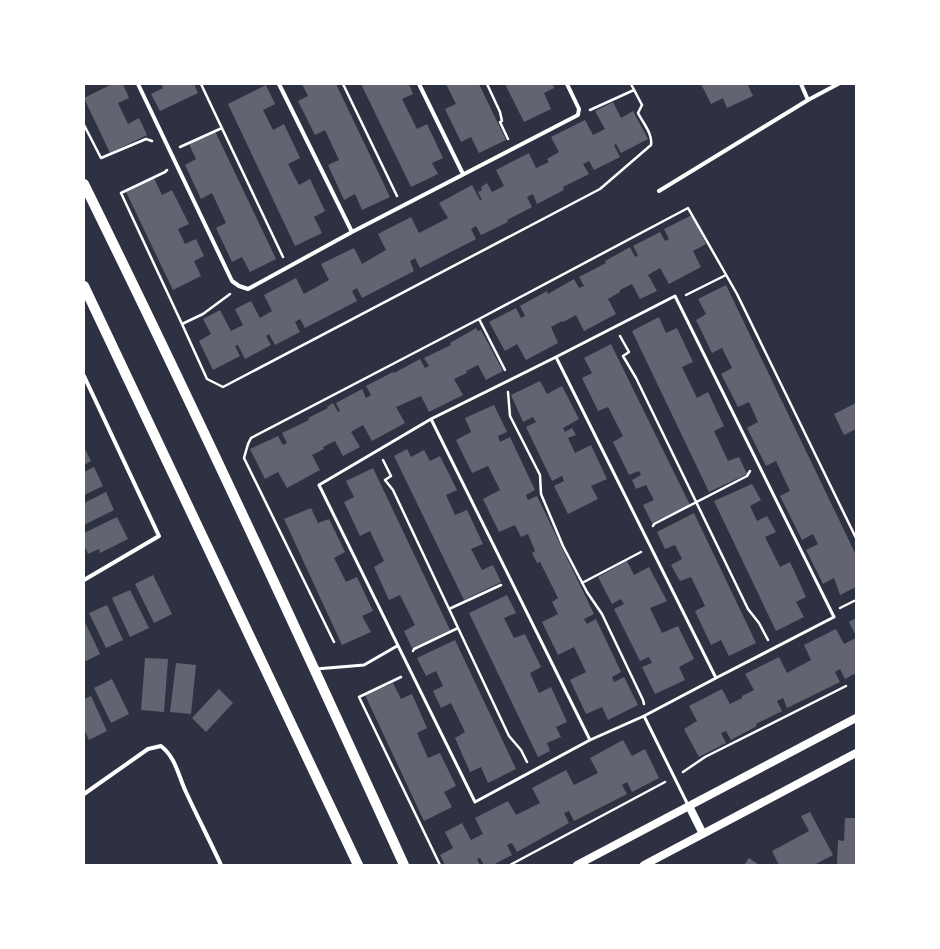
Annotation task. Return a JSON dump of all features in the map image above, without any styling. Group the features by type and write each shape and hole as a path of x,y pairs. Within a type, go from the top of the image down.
{"main road":[{"path":"84,184 315,669 404,865"},
{"path":"84,286 358,865"},
{"path":"577,865 856,718"},
{"path":"644,865 856,753"},
{"path":"689,806 703,834"}],"street":[{"path":"138,84 232,281 248,289 352,232 578,115 579,109 567,84"},
{"path":"279,84 352,232"},
{"path":"419,84 463,174"},
{"path":"801,84 808,100"},
{"path":"659,191 808,100 838,84"},
{"path":"84,376 159,536 84,580"},
{"path":"84,794 148,749 161,746 169,753 175,763 185,791 222,865"}],"lane":[{"path":"675,296 677,300 834,617 644,716 590,740 475,802 319,485 431,419 675,296"},
{"path":"556,357 716,678"},
{"path":"431,419 590,740"},
{"path":"315,669 364,664 398,646"},
{"path":"644,716 689,806"}],"path":[{"path":"343,84 397,196 410,202"},
{"path":"487,84 500,112 502,121 500,122 512,150"},
{"path":"222,128 178,148 165,172 121,194 207,379 223,387 600,189 651,145 652,140 638,113 642,104 631,84"},
{"path":"203,85 288,267"},
{"path":"578,115 634,90"},
{"path":"84,125 101,158 146,139 168,145"},
{"path":"677,300 726,275"},
{"path":"182,324 202,314 240,286"},
{"path":"334,642 244,458 248,444 251,438 479,319 506,372 510,416 540,475 541,494 563,546 586,592 602,614 643,700 644,716"},
{"path":"615,327 629,352 622,356 636,378 748,609 759,623 772,649"},
{"path":"378,450 391,476 385,480 393,490 509,736 521,750 532,772"},
{"path":"582,584 642,552 654,524 747,476 754,457"},
{"path":"449,609 501,584 518,594"},
{"path":"831,612 856,600"},
{"path":"440,865 359,697 402,677 414,649 458,628"},
{"path":"510,865 674,777 705,757 846,686"}],"building":[{"path":"112,84 123,84 129,98 118,103 128,124 139,118 147,135 110,153 84,98"},
{"path":"161,84 194,84 198,93 160,111 151,94 163,88"},
{"path":"302,84 336,84 390,197 362,210 355,194 344,200 328,165 339,160 325,130 315,135 298,101 308,96"},
{"path":"361,84 409,84 413,94 402,99 417,129 427,124 443,158 432,163 438,174 411,187"},
{"path":"446,84 479,84 506,140 479,153 471,137 461,142 445,109 456,104"},
{"path":"505,84 553,84 554,88 544,93 551,109 524,122"},
{"path":"701,84 751,84 748,85 753,96 727,108 723,98 711,104"},
{"path":"266,85 275,104 263,110 273,130 284,124 300,158 288,164 299,185 310,179 325,211 314,217 322,233 295,246 228,104"},
{"path":"613,102 621,118 633,111 648,139 621,153 616,144 614,145 620,157 594,170 589,161 583,164 589,174 563,187 564,190 537,204 533,194 527,197 532,207 507,220 508,222 481,235 476,226 471,229 476,239 420,268 415,258 410,261 414,271 362,298 357,288 352,291 357,301 305,328 300,319 295,322 300,332 275,345 269,334 266,336 271,345 245,359 238,345 235,346 240,356 213,370 199,341 211,334 203,319 220,310 231,331 243,325 235,309 251,301 260,318 272,311 264,295 296,278 304,294 329,280 321,264 354,248 362,264 386,250 378,234 411,217 419,233 448,218 439,203 472,185 480,200 482,200 478,192 482,190 481,187 487,183 492,192 504,186 496,170 529,153 536,168 549,162 547,159 559,152 551,137 585,120 593,135 605,129 595,111"},
{"path":"215,131 276,259 250,272 242,257 232,262 216,228 226,223 212,193 201,199 185,165 196,159 189,144"},
{"path":"154,178 162,195 172,190 189,224 178,229 185,244 196,239 204,256 194,261 201,276 173,290 126,192"},
{"path":"692,215 706,244 693,251 701,267 669,284 660,268 648,275 657,291 640,299 632,284 620,290 620,292 608,299 616,314 584,331 576,315 563,322 562,321 551,327 558,343 526,360 517,344 505,351 489,322 516,308 521,318 525,316 520,306 547,291 548,294 574,279 579,288 584,286 579,277 606,263 605,261 630,247 635,257 638,255 633,246 660,232 665,241 669,239 664,229"},
{"path":"726,285 856,555 856,587 840,595 834,578 823,584 806,550 818,544 813,534 802,540 780,496 790,491 776,461 766,466 747,428 758,422 749,402 738,407 721,374 732,368 722,348 712,353 696,320 706,314 698,299"},
{"path":"659,317 666,333 677,328 693,362 682,367 697,398 708,392 724,426 714,431 728,461 739,457 747,474 709,492 632,331"},
{"path":"476,328 478,331 481,330 503,371 486,380 478,365 466,371 467,373 454,379 463,395 429,412 421,396 396,407 405,423 372,441 363,425 351,432 360,447 343,456 335,441 323,447 324,449 312,455 320,470 287,488 278,472 265,479 250,449 278,436 283,445 287,443 282,433 309,420 308,418 328,408 327,407 333,403 338,412 340,411 336,403 362,389 366,398 371,395 366,386 420,359 425,368 429,366 424,358 451,345 450,343"},
{"path":"611,344 690,505 652,523 643,505 654,500 646,485 636,489 632,480 641,475 639,471 629,475 613,442 623,436 608,407 598,411 582,378 592,373 584,358"},
{"path":"540,381 547,394 562,386 579,419 563,428 565,432 572,428 576,435 568,438 575,453 591,445 607,479 591,486 598,499 568,514 554,486 564,481 562,476 552,481 526,427 536,422 533,417 523,422 511,395"},
{"path":"856,403 856,429 844,435 834,414"},
{"path":"494,405 507,432 498,436 500,442 510,437 535,490 526,495 528,500 537,496 594,614 584,619 587,624 596,619 621,672 612,677 614,682 624,677 638,705 608,720 602,707 586,714 570,680 586,672 574,647 558,655 542,622 558,614 552,602 558,598 540,562 537,563 532,553 535,551 528,534 521,537 515,525 499,532 483,499 500,490 488,466 472,473 456,440 471,432 465,418"},
{"path":"84,447 91,461 84,465"},
{"path":"407,449 411,457 424,450 430,461 440,456 457,490 446,495 455,515 467,510 483,544 471,549 482,570 493,565 501,582 464,600 394,456"},
{"path":"94,467 103,486 84,495 84,472"},
{"path":"373,468 450,630 412,648 404,631 415,625 400,595 389,600 374,567 384,561 370,531 360,536 344,502 354,497 346,481"},
{"path":"752,484 761,500 750,506 757,521 767,516 776,532 765,537 780,567 790,562 806,597 796,602 804,617 776,631 714,501"},
{"path":"106,492 114,510 84,525 84,503"},
{"path":"311,508 318,523 329,519 345,552 334,558 346,582 357,577 373,611 362,616 371,632 342,645 284,519"},
{"path":"694,513 756,643 729,656 721,640 711,645 695,611 705,606 691,577 680,581 671,565 682,559 675,545 665,549 657,532"},
{"path":"117,517 128,539 100,553 99,549 88,554 84,545 84,533"},
{"path":"627,561 634,575 649,567 667,601 650,608 662,633 678,626 694,659 679,667 685,680 655,694 642,667 652,663 649,657 640,661 614,609 624,604 621,599 612,604 598,577"},
{"path":"153,575 172,614 154,623 135,584"},
{"path":"130,590 149,628 130,637 112,598"},
{"path":"507,595 516,613 504,618 514,638 525,634 541,667 530,673 539,693 551,687 567,722 556,727 561,737 547,743 550,751 538,757 469,613"},
{"path":"107,605 123,640 106,648 89,613"},
{"path":"856,618 856,636 849,622"},
{"path":"84,620 100,654 84,662"},
{"path":"836,629 844,644 856,638 856,673 845,679 840,669 835,672 840,682 787,708 783,698 777,701 782,711 756,724 757,726 731,740 726,731 721,733 726,743 699,757 684,729 697,721 689,706 722,689 730,704 742,698 742,696 754,690 745,674 779,657 787,673 811,660 804,645"},
{"path":"455,640 516,769 488,783 481,767 470,772 455,738 465,732 451,703 441,708 433,691 443,686 436,671 426,676 417,658"},
{"path":"145,658 168,659 164,712 141,710"},
{"path":"176,663 196,665 191,714 170,712"},
{"path":"112,679 129,714 111,723 94,688"},
{"path":"393,683 401,699 412,694 427,728 417,733 428,758 440,753 456,786 444,792 452,807 424,821 365,695"},
{"path":"219,689 233,703 206,732 192,718"},
{"path":"91,696 107,731 89,740 84,729 84,699"},
{"path":"623,740 632,756 645,749 659,778 632,792 627,782 622,785 627,794 574,821 569,811 564,813 569,823 517,852 512,843 507,845 512,855 493,865 484,865 480,858 477,859 480,865 445,865 440,855 453,848 445,832 462,823 471,840 483,834 475,818 508,801 516,815 540,803 532,788 566,770 574,785 598,773 590,758"},
{"path":"810,812 833,855 814,865 779,865 772,851 809,831 801,816"},
{"path":"845,818 856,818 856,865 837,864 838,840 844,841"},
{"path":"749,858 759,865 744,865"}]}
